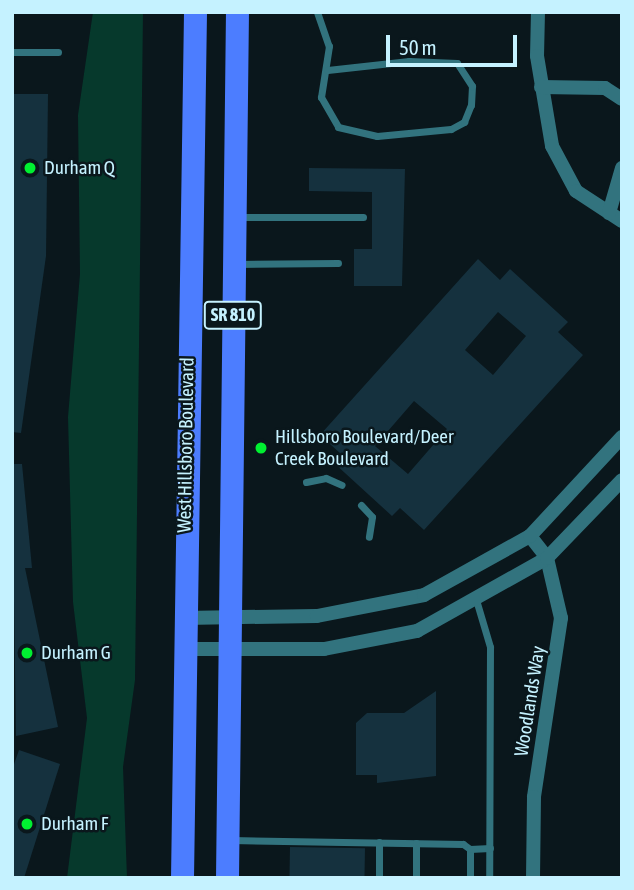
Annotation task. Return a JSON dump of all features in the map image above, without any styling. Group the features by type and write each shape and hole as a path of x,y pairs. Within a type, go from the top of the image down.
{"main road":[{"name":"West Hillsboro Boulevard","path":"182,878 195,12"},
{"name":"SR 810","path":"227,878 237,12"}],"street":[{"path":"538,12 541,87 552,146 576,191 622,221"},
{"path":"541,87 604,88 622,99"},
{"path":"609,213 622,168"},
{"path":"184,618 317,616 424,595 530,536 622,437"},
{"path":"184,649 228,653 371,642 417,631 477,603 547,558 622,480"},
{"name":"Woodlands Way","path":"530,536 547,558 561,618 534,797 533,878"}],"lane":[{"path":"317,12 329,46 321,97 338,127 377,136 451,129 464,122 471,105 472,86 457,63 409,61 327,70"},
{"path":"12,52 58,52"},
{"path":"234,217 363,217"},
{"path":"233,264 338,262"},
{"path":"306,482 326,478 342,485"},
{"path":"361,505 372,517 369,537"},
{"path":"477,603 490,647 489,878"},
{"path":"227,840 416,843 470,849 490,848"},
{"path":"379,842 379,878"},
{"path":"416,843 416,878"},
{"path":"470,849 470,878"}],"shaded area":[{"path":"93,12 143,12 135,680 123,767 127,878 67,878 87,718 73,602 68,417 80,274 78,115"}],"building":[{"path":"12,94 48,94 46,256 21,433 12,432"},
{"path":"309,168 405,169 402,286 354,286 354,249 372,249 372,192 309,191"},
{"path":"478,259 500,280 510,269 568,322 558,332 583,355 424,530 400,508 392,516 334,463 341,454 320,435","holes":["498,312 526,336 493,375 465,350","414,401 447,429 408,474 375,446"]},
{"name":"Durham G","path":"12,464 22,464 32,568 25,568 58,727 16,736"},
{"path":"436,691 436,776 377,783 377,775 356,775 356,723 367,713 404,713"},
{"name":"Durham F","path":"19,750 60,764 24,878 12,878 12,770"},
{"path":"290,847 365,848 364,878 289,878"}],"place":[{"name":"Durham Q","path":"30,168"},
{"name":"Hillsboro Boulevard/Deer Creek Boulevard","path":"261,448"},
{"name":"Durham G","path":"27,653"},
{"name":"Durham F","path":"27,824"}]}
